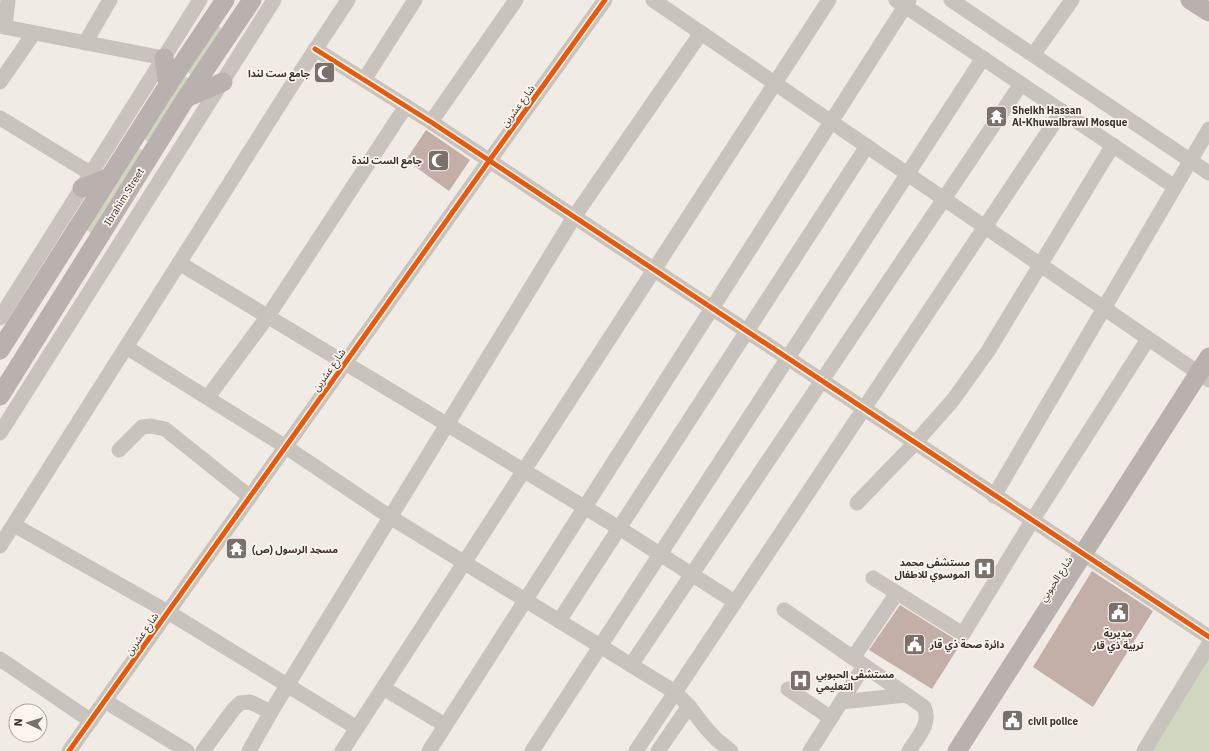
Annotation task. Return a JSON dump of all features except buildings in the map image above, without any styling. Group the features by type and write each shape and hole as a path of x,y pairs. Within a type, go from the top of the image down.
{"main road":[{"path":"0,350 168,85 225,0"},
{"name":"Ibrahim Street","path":"0,396 186,98 252,0"},
{"path":"1190,0 1209,12"},
{"path":"164,58 168,85"},
{"path":"186,98 223,82"},
{"path":"86,181 110,177"},
{"path":"23,313 44,326"},
{"name":"شارع الحبوبي","path":"957,751 1206,376 1209,357"},
{"name":"شارع الحبوبي","path":"970,751 1087,557"}],"street":[{"path":"8,0 2,27 164,58"},
{"path":"85,43 110,0"},
{"path":"0,318 200,0"},
{"path":"0,433 274,0"},
{"path":"0,546 315,49 348,0"},
{"path":"364,80 415,0"},
{"path":"431,122 516,0"},
{"name":"شارع عشرين","path":"75,749 91,721 105,701 489,160 605,0"},
{"path":"654,0 1040,265 1206,376"},
{"path":"342,751 829,0"},
{"path":"951,0 1209,173"},
{"path":"1033,55 1072,0"},
{"path":"429,751 831,122 903,2 1021,84 1175,187"},
{"path":"0,82 34,33"},
{"path":"249,751 271,712 574,217 701,33"},
{"path":"315,49 489,160 1209,637"},
{"path":"532,751 983,58"},
{"path":"631,665 1021,84"},
{"path":"208,397 268,316 406,106"},
{"path":"636,751 1062,111"},
{"path":"0,118 86,181"},
{"path":"994,496 1209,129"},
{"path":"559,621 867,146"},
{"path":"857,503 915,443 953,400 988,351 1113,146"},
{"path":"179,263 585,507 735,602"},
{"path":"873,578 963,634 1032,521 1148,338"},
{"path":"126,347 286,447 390,517 675,692 690,706 705,727 716,739 730,751"},
{"path":"119,450 142,427 151,426 165,429 250,497"},
{"path":"14,524 168,612 357,728"},
{"path":"810,751 841,702 859,662 897,593"},
{"path":"784,610 924,707 927,712 926,725 909,751"},
{"path":"1144,751 1209,644"},
{"path":"0,659 91,721"},
{"path":"383,688 445,725"},
{"path":"788,689 831,718"},
{"path":"841,702 906,695"},
{"path":"105,701 187,751"},
{"path":"203,751 233,710 240,703 250,702 271,712"},
{"path":"658,751 690,706"}],"green space":[{"path":"216,24 222,29 192,75 186,71"},
{"path":"183,75 190,79 150,143 143,138"},
{"path":"138,147 145,152 91,233 85,229"},
{"path":"1209,653 1209,751 1147,751"}],"cycle path":[{"path":"69,751 605,0"},
{"path":"315,49 431,122 1209,637"}],"place":[{"name":"جامع ست لندا","path":"325,73"},
{"name":"Sheikh Hassan Al-Khuwaibrawi Mosque","path":"996,116"},
{"name":"جامع الست لندة","path":"438,160"},
{"name":"مسجد الرسول (ص)","path":"236,549"},
{"name":"مستشفى محمد الموسوي للاطفال","path":"985,568"},
{"name":"مديرية تربية ذي قار","path":"1118,613"},
{"name":"دائرة صحة ذي قار","path":"915,644"},
{"name":"مستشفى الحبوبي التعليمي","path":"801,680"},
{"name":"civil police","path":"1012,721"}]}
